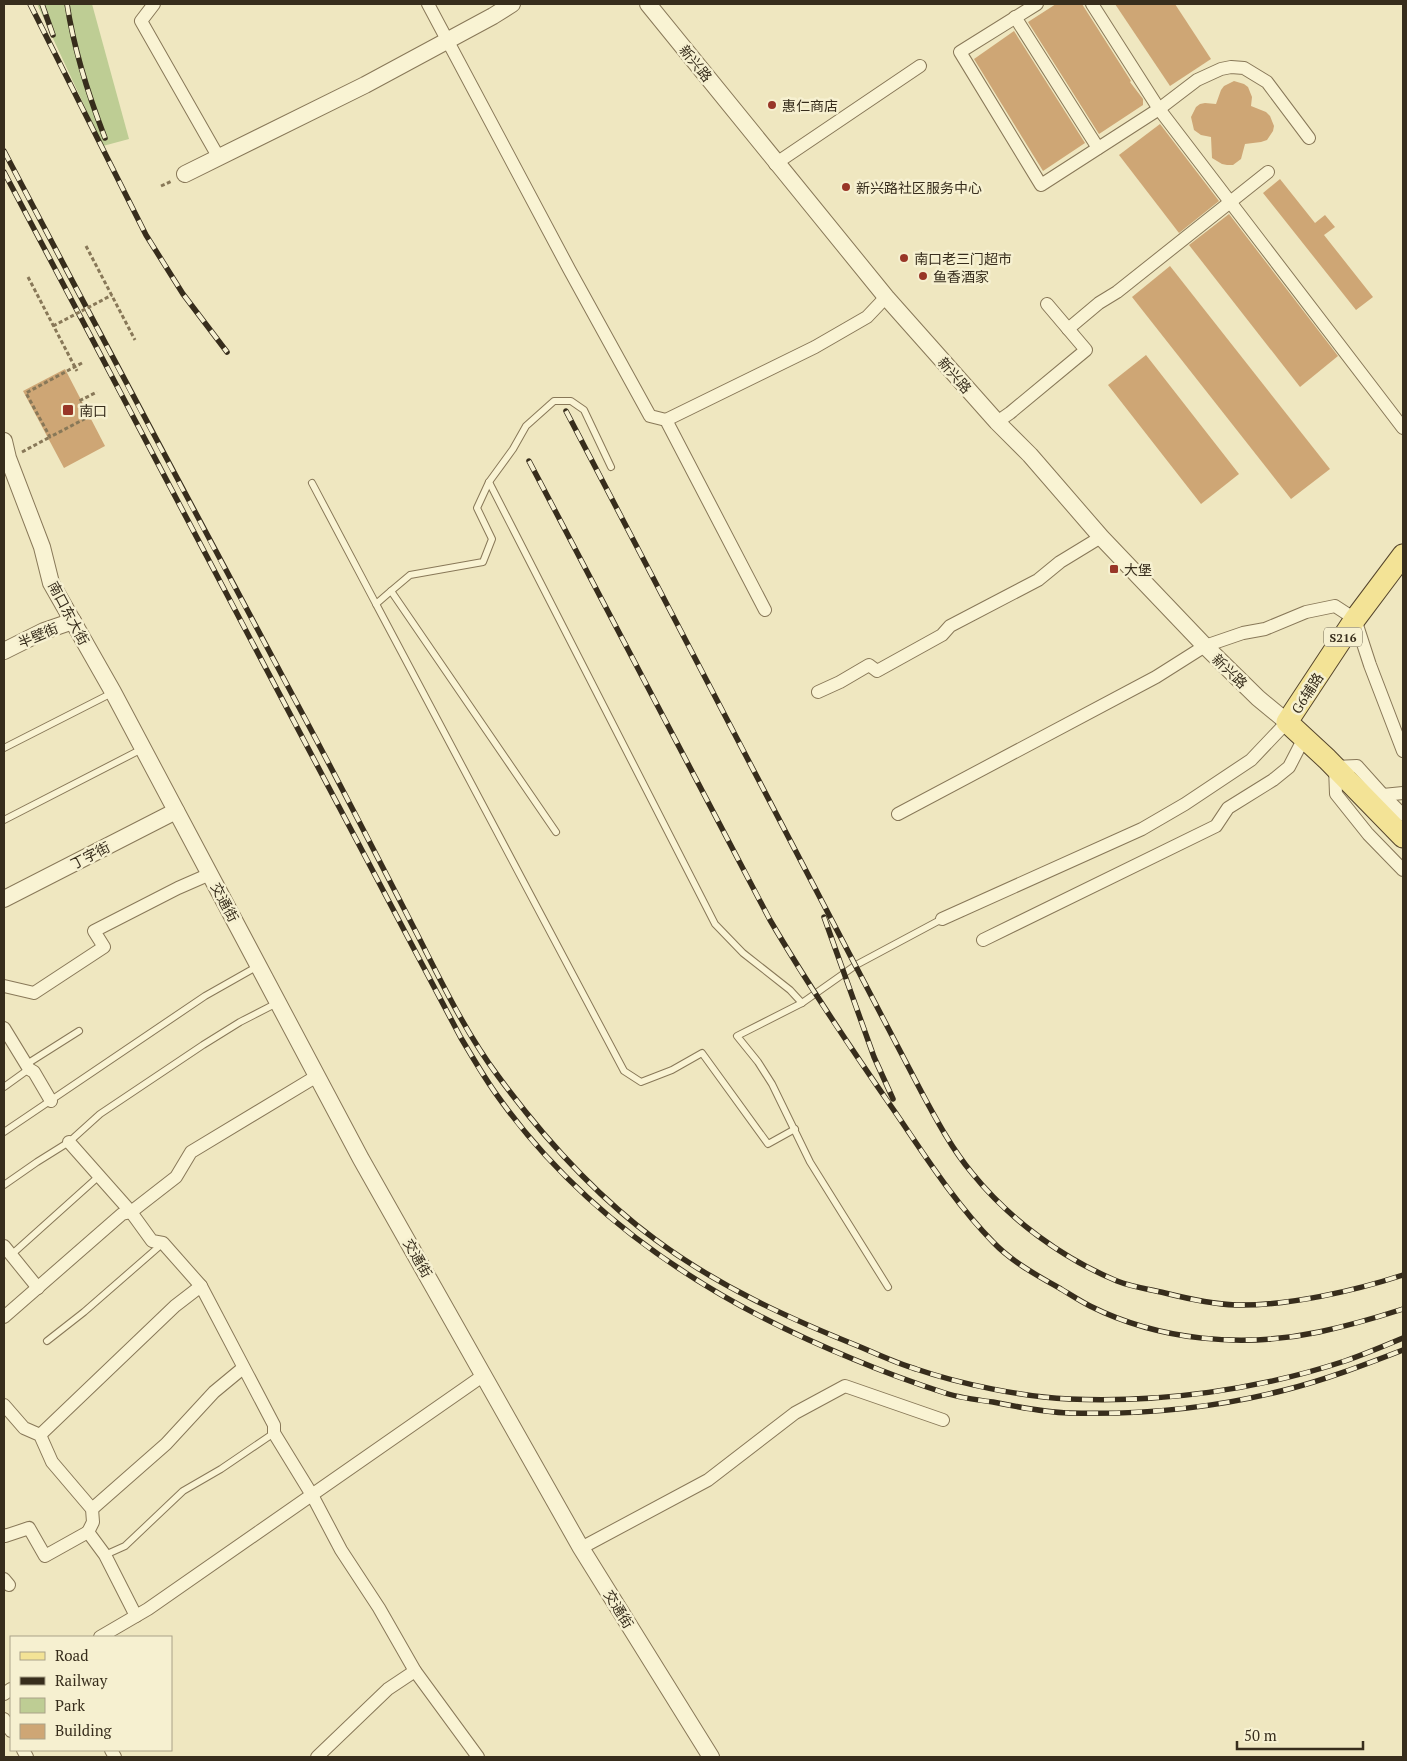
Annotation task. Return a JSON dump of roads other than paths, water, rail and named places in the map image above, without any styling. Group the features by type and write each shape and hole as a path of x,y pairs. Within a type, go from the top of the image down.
{"main road":[{"name":"G6辅路","path":"1403,555 1355,619 1287,722 1335,767 1403,837"}],"street":[{"path":"154,4 141,21 219,158"},
{"path":"428,4 564,261 650,416 666,420 815,347 867,317 886,297"},
{"path":"185,174 366,85 512,4"},
{"name":"新兴路","path":"648,4 886,297 997,422 1030,455 1101,537 1204,646 1258,698 1287,722"},
{"path":"1037,4 960,52 1040,186 1159,108 1197,80 1211,72 1231,67 1244,68 1267,82 1309,138"},
{"path":"1092,4 1159,108 1403,428"},
{"path":"1015,17 1098,148"},
{"path":"775,164 920,66"},
{"path":"1068,329 1268,172"},
{"path":"997,422 1086,350 1047,304"},
{"path":"666,420 765,610"},
{"name":"南口东大街","path":"4,441 8,458 42,547 51,583 74,621 143,748"},
{"path":"818,692 869,665 877,671 942,634 950,626 1038,580 1060,562 1101,537"},
{"path":"898,814 1156,677 1204,646 1243,633 1278,625 1306,612 1335,606 1355,619 1370,665 1403,750"},
{"name":"半壁街","path":"4,651 44,630 74,621"},
{"path":"942,919 1142,829 1185,804 1251,760 1287,722"},
{"path":"984,940 1216,826 1228,808 1273,780 1288,767 1304,738"},
{"name":"交通街","path":"143,748 361,1158 581,1548 711,1757"},
{"path":"1403,815 1357,766 1335,767 1336,794 1368,834 1403,870"},
{"path":"1383,795 1403,793"},
{"name":"丁字街","path":"4,899 176,810"},
{"path":"4,986 34,993 92,953 104,947 94,931 178,888 210,874"},
{"path":"4,1028 51,1101"},
{"path":"4,1317 122,1214 130,1212 176,1177 191,1152 317,1076"},
{"path":"69,1142 130,1212 152,1241 163,1243 200,1286 274,1425 274,1434 312,1495 341,1550 379,1608 415,1671 478,1757"},
{"path":"7,1251 38,1288"},
{"path":"40,1435 176,1306 200,1286"},
{"path":"92,1509 166,1444 214,1392 244,1368"},
{"path":"102,1636 136,1616 484,1375"},
{"path":"581,1548 708,1480 795,1413 845,1386 943,1420"},
{"path":"4,1405 24,1428 40,1435 52,1462 92,1509 93,1522 88,1532 45,1556 29,1528 4,1535"},
{"path":"88,1532 104,1555 136,1616"},
{"path":"317,1757 388,1689 415,1671"}],"lane":[{"path":"376,604 410,576 484,562 492,539 476,508 489,482 526,426 554,401 571,401 584,410 611,467"},
{"path":"489,482 715,924 743,953 790,990 802,1003"},
{"path":"312,483 624,1071 641,1082 672,1070 702,1053 768,1144 795,1129"},
{"path":"391,591 556,832"},
{"path":"4,748 113,692"},
{"path":"4,820 143,748"},
{"path":"888,1287 810,1162 772,1084 758,1062 737,1036 802,1003 856,966 942,919"},
{"path":"4,1132 205,996 259,966"},
{"path":"4,1185 69,1142 100,1114 203,1045 240,1022 278,1002"},
{"path":"4,1087 29,1069 30,1062 79,1031"},
{"path":"7,1251 98,1177"},
{"path":"47,1341 84,1312 163,1243"},
{"path":"104,1555 125,1546 183,1491 221,1469 274,1434"}],"railway":[{"path":"30,4 146,235 183,294 227,352"},
{"path":"42,4 53,35"},
{"path":"67,4 82,72 105,138"},
{"path":"4,151 330,766 464,1024 498,1076 533,1121 571,1164 634,1223 704,1272 754,1300 806,1324 894,1361 933,1375 972,1385 1032,1396 1104,1400 1139,1399 1243,1387 1312,1371 1403,1338"},
{"path":"4,172 461,1038 494,1091 534,1142 572,1183 613,1220 657,1254 752,1312 802,1337 853,1359 910,1381 963,1398 1050,1412 1069,1413 1123,1413 1205,1406 1259,1396 1315,1382 1403,1350"},
{"path":"566,411 928,1103 958,1154 987,1190 1020,1222 1076,1261 1123,1283 1191,1299 1236,1305 1277,1303 1342,1292 1403,1275"},
{"path":"529,461 784,944 845,1039 940,1177 965,1211 1000,1249 1026,1268 1090,1306 1117,1318 1173,1334 1232,1340 1290,1337 1340,1327 1403,1309"},
{"path":"824,917 874,1057 893,1099"}],"place":[{"name":"惠仁商店","path":"772,105"},
{"name":"新兴路社区服务中心","path":"846,187"},
{"name":"南口老三门超市","path":"904,258"},
{"name":"鱼香酒家","path":"923,276"},
{"name":"南口","path":"68,410"},
{"name":"大堡","path":"1114,569"}]}
